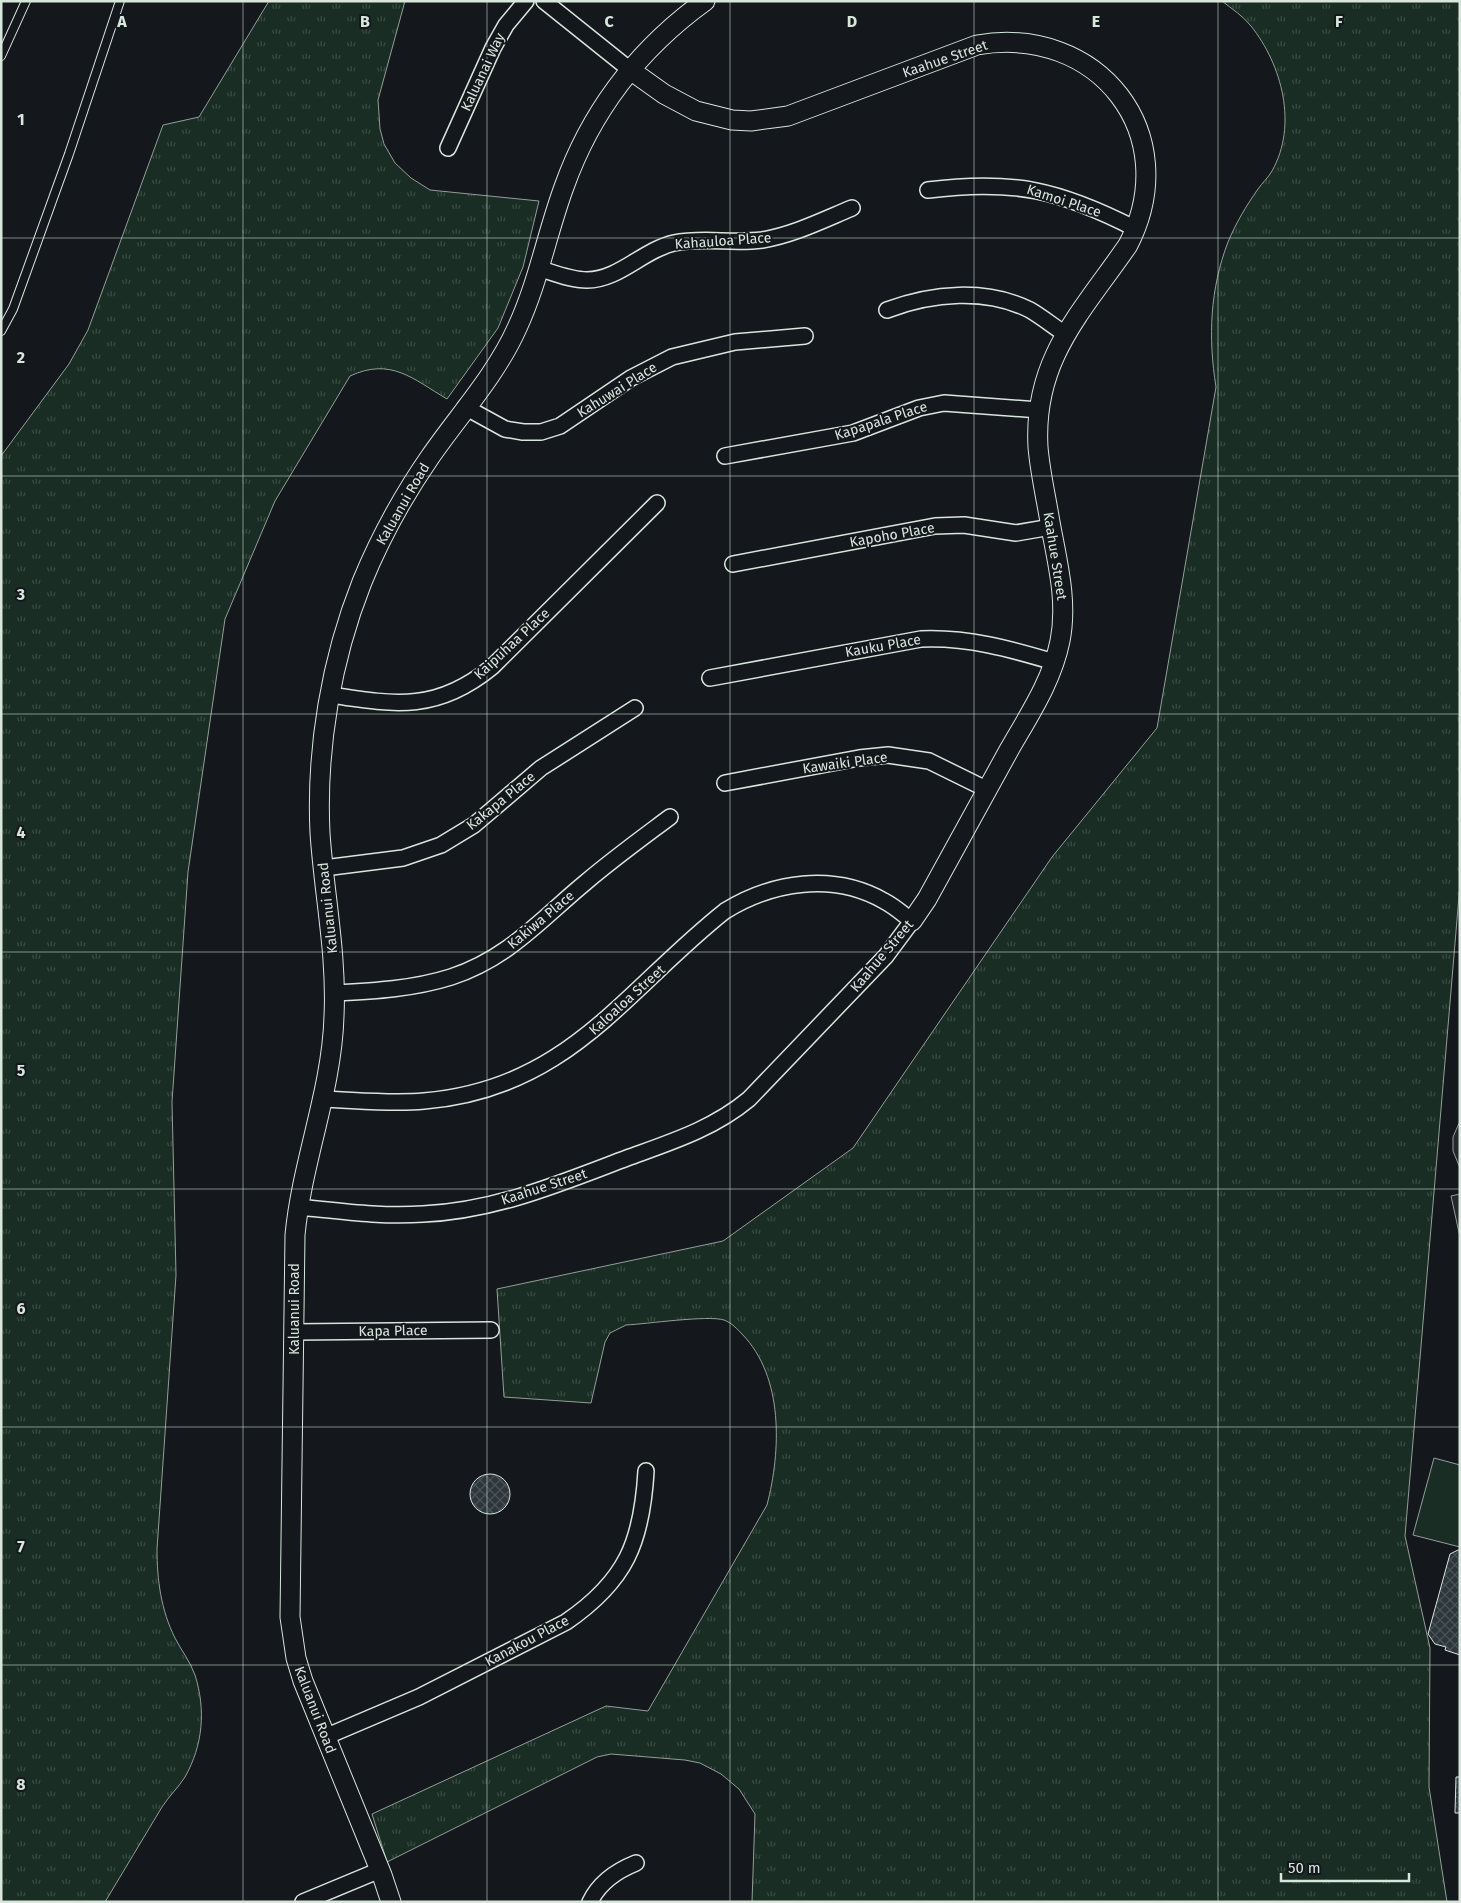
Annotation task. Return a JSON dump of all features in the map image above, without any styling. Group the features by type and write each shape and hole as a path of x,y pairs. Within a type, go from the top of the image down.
{"street":[{"name":"Kaluanai Way","path":"448,148 492,48 506,25 526,1"},
{"path":"544,1 630,69"},
{"name":"Kaluanui Road","path":"391,1902 298,1666 290,1617 295,1243 298,1207 306,1162 322,1099 332,1046 335,993 320,835 322,758 330,695 350,614 376,549 410,487 491,373 513,336 526,308 564,187 576,156 592,126 630,69 674,24 704,1"},
{"name":"Kaahue Street","path":"298,1207 397,1215 424,1214 478,1207 534,1192 696,1132 723,1119 761,1088 886,956 912,921 927,899 988,790 1038,698 1054,662 1061,634 1063,600 1038,448 1039,410 1047,374 1065,334 1122,253 1136,229 1144,203 1146,176 1141,140 1127,106 1103,78 1072,56 1054,48 1015,42 977,45 788,116 751,121 732,120 696,111 664,94 630,69"},
{"name":"Kamoi Place","path":"928,190 959,186 1002,185 1032,189 1086,206 1136,229"},
{"name":"Kahauloa Place","path":"538,268 574,279 595,280 652,251 673,243 687,241 763,240 796,230 852,208"},
{"path":"887,310 934,297 982,297 1013,303 1030,310 1065,334"},
{"name":"Kahuwai Place","path":"466,407 505,429 541,432 560,426 631,378 672,357 735,342 805,336"},
{"name":"Kapapala Place","path":"725,456 853,434 919,408 944,403 1039,410"},
{"name":"Kaipuhaa Place","path":"330,695 381,703 411,703 440,697 468,685 492,667 657,503"},
{"name":"Kapoho Place","path":"733,564 935,526 964,525 1016,534 1051,527"},
{"name":"Kauku Place","path":"710,678 921,639 943,638 981,642 1054,662"},
{"name":"Kakapa Place","path":"324,868 402,858 441,845 474,825 541,768 635,708"},
{"name":"Kawaiki Place","path":"726,783 859,758 888,755 929,761 988,790"},
{"name":"Kakiwa Place","path":"335,993 388,990 431,983 473,969 492,959 524,938 586,882 670,816"},
{"name":"Kaloaloa Street","path":"322,1099 396,1102 433,1100 478,1091 529,1072 569,1049 598,1027 725,911 775,888 811,884 849,888 884,901 912,921"},
{"name":"Kapa Place","path":"294,1332 491,1330"},
{"name":"Kanakou Place","path":"325,1737 419,1697 566,1622 587,1608 613,1581 632,1548 643,1512 646,1471"},
{"path":"590,1902 605,1881 624,1868 636,1863"},
{"path":"303,1902 380,1870"}],"lane":[{"path":"1,56 26,1"},
{"path":"1,332 13,308 69,154 120,1"}],"green space":[{"path":"269,1 405,1 378,100 380,129 384,144 395,163 411,178 430,190 539,201 523,267 498,328 447,399 412,378 390,370 378,369 350,376 275,501 225,619 188,872 172,1102 176,1275 157,1549 159,1583 166,1617 175,1638 193,1670 201,1701 199,1740 185,1777 162,1807 105,1902 1,1902 1,456 69,364 88,330 163,125 199,117"},
{"path":"1222,1 1460,1 1460,884 1405,1536 1430,1648 1429,1787 1447,1902 752,1902 755,1814 739,1789 721,1774 700,1763 611,1754 597,1757 387,1862 372,1814 606,1706 648,1711 767,1505 772,1484 775,1462 776,1415 772,1393 766,1371 756,1351 732,1324 716,1319 691,1319 626,1325 610,1333 605,1342 591,1403 504,1397 497,1289 723,1241 853,1148 1052,857 1157,728 1216,387 1212,350 1212,313 1217,277 1231,235 1249,202 1272,171 1280,153 1284,134 1283,96 1271,59 1251,26"},
{"path":"1434,1458 1460,1465 1460,1547 1413,1535"}],"shaded area":[{"path":"1460,1121 1460,1168 1453,1151 1453,1137"},
{"path":"1460,1194 1460,1237 1451,1196"}],"building":[{"path":"494,1474 501,1477 507,1483 510,1494 509,1502 501,1511 494,1514 486,1514 479,1511 471,1502 470,1490 473,1483 482,1475"},
{"path":"1458,1550 1460,1551 1460,1655 1445,1650 1446,1647 1435,1644 1428,1634 1450,1554"},
{"path":"1456,1777 1460,1777 1460,1813 1455,1813"}]}
